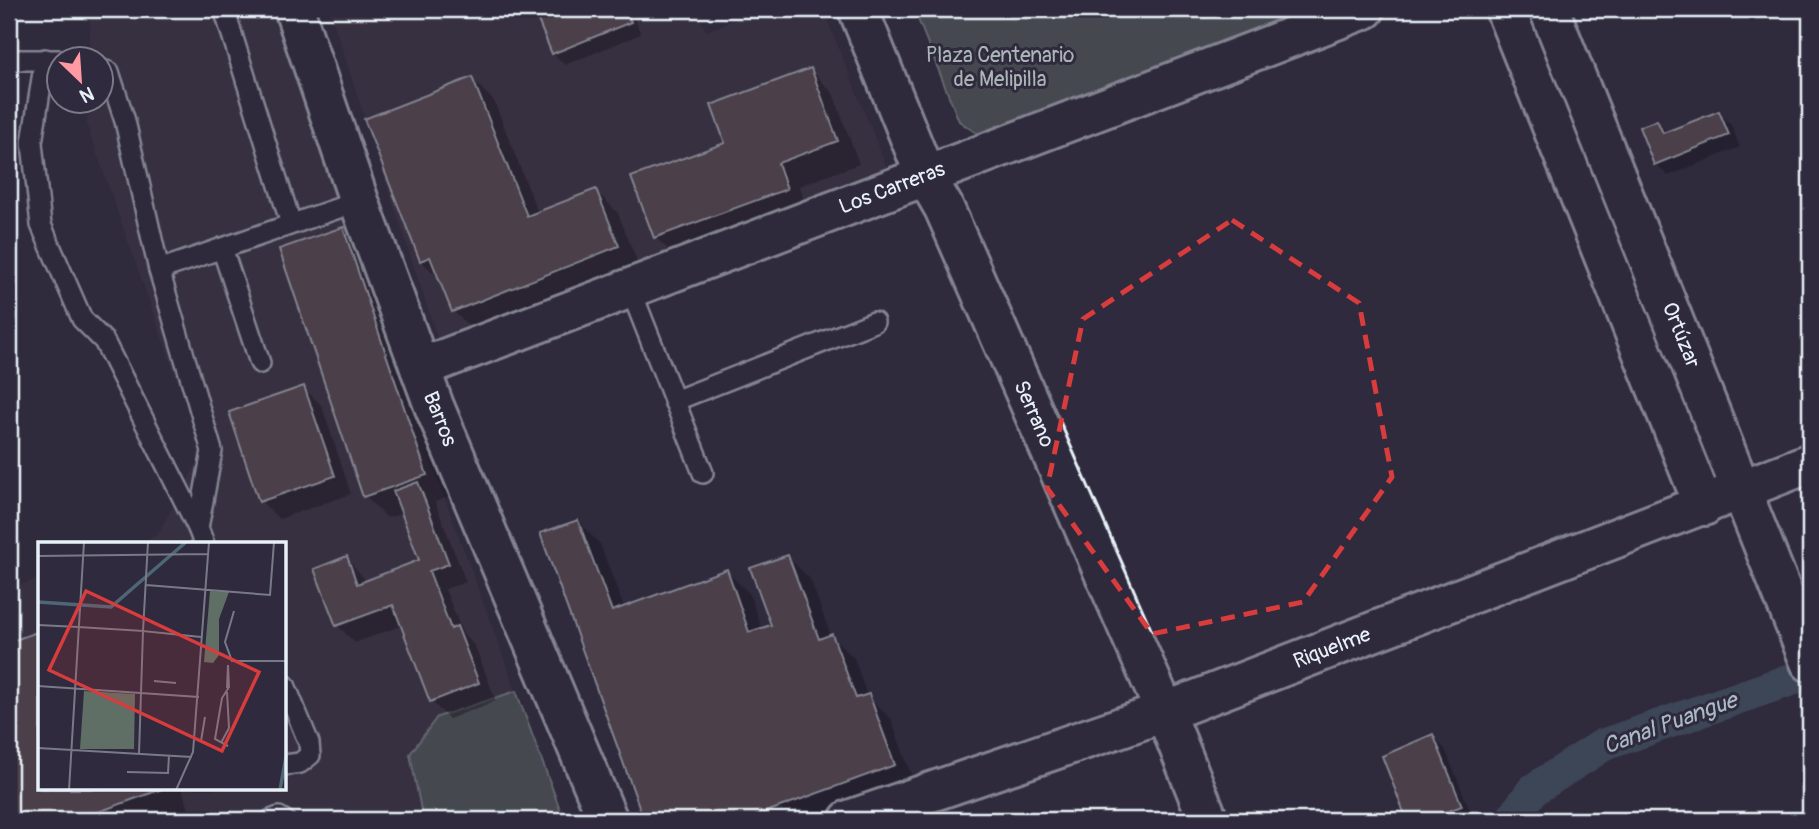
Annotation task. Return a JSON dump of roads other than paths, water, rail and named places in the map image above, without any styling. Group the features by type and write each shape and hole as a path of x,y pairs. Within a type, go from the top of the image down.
{"street":[{"name":"Barros","path":"294,9 359,201 420,368 608,820"},
{"name":"Serrano","path":"858,9 925,175 944,208 1165,712 1208,820"},
{"name":"Los Carreras","path":"420,368 1365,9"},
{"name":"Ortúzar","path":"1505,9 1704,506"},
{"name":"Ortúzar","path":"1549,9 1810,661"},
{"name":"Riquelme","path":"849,820 1165,712 1810,463"}],"lane":[{"path":"224,9 291,224"},
{"path":"9,60 45,59 33,143 41,225 82,319 104,341 201,536"},
{"path":"116,93 125,121 159,270 212,451 201,536"},
{"path":"159,270 359,201"},
{"path":"222,248 260,363"},
{"path":"630,288 703,473"},
{"path":"674,401 874,322"},
{"path":"287,690 309,743 310,755 300,763 287,765"},
{"path":"271,820 279,817 284,820"}],"waterway":[{"name":"Canal Puangue","path":"1511,820 1533,790 1603,745 1810,673"}],"park label":[{"name":"Plaza Centenario de Melipilla","path":"1000,67"}]}
